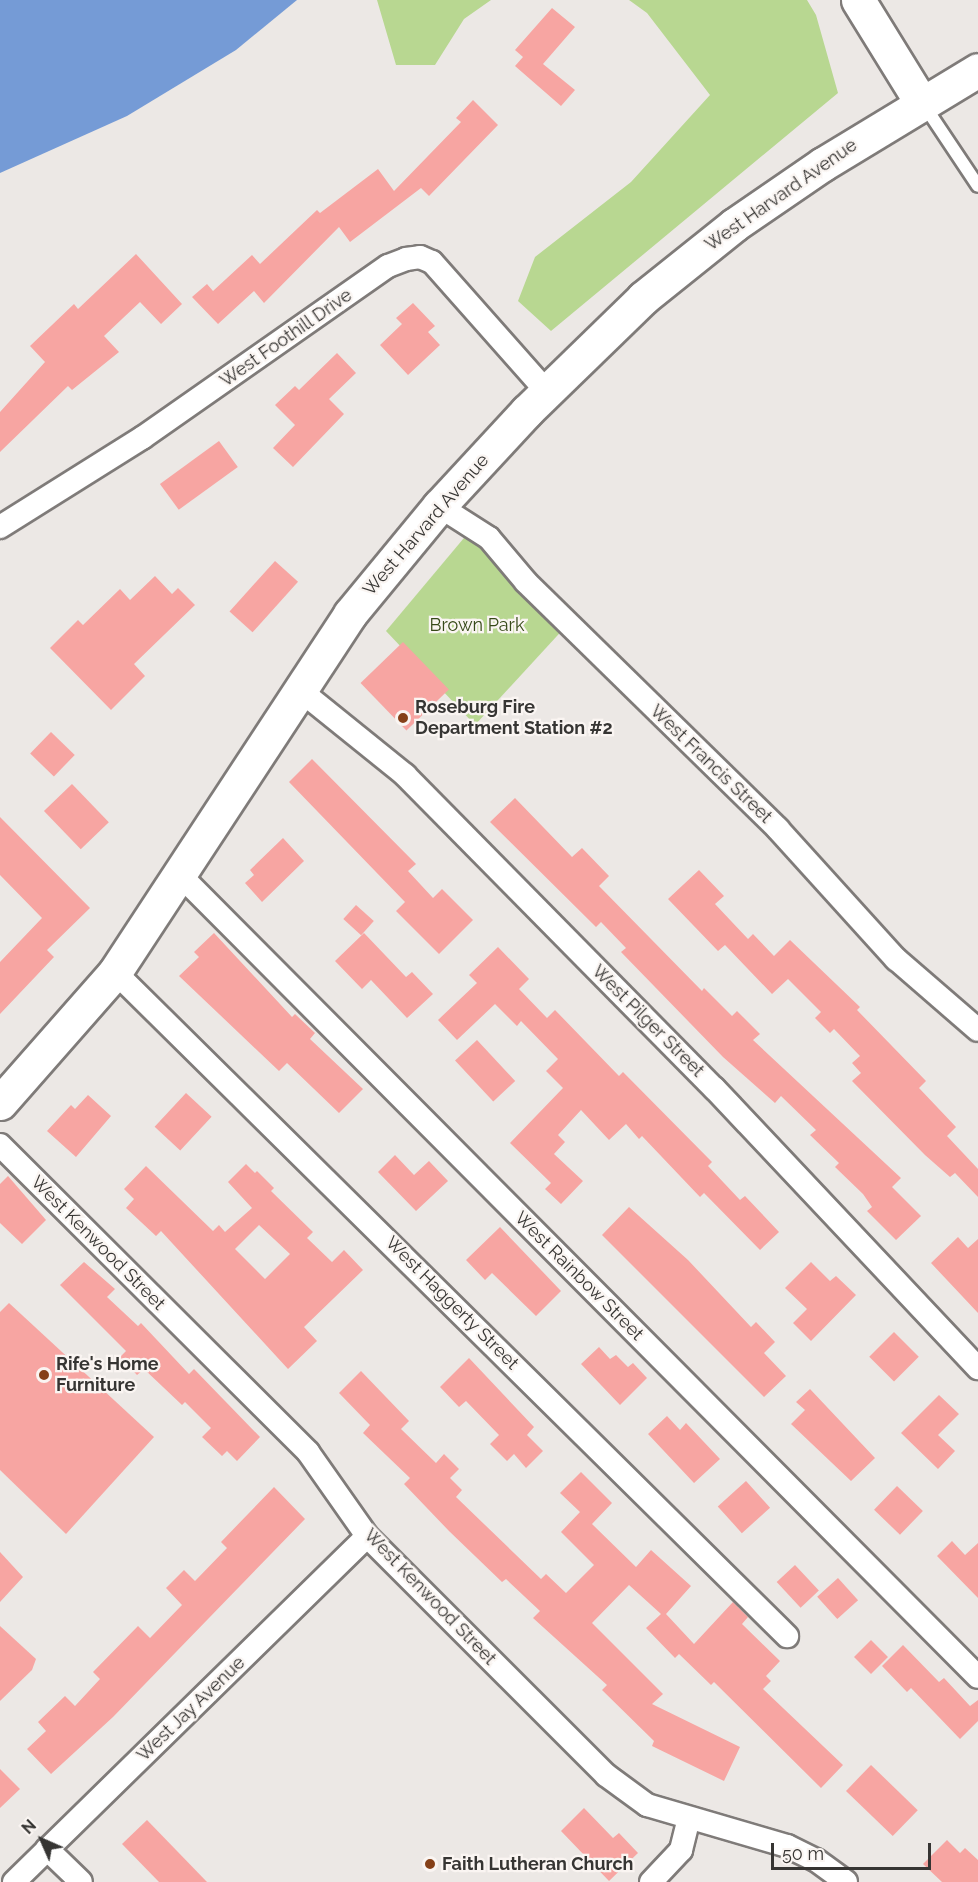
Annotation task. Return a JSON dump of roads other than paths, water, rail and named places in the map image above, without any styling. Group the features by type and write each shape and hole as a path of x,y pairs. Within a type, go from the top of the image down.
{"main road":[{"path":"858,0 921,102"},
{"name":"West Harvard Avenue","path":"3,1094 115,972 350,614 439,506 546,391 643,298 725,232 785,188 921,102 978,70"}],"street":[{"name":"West Foothill Drive","path":"0,527 142,438 388,266 406,259 420,257 432,262 546,391"},
{"name":"West Francis Street","path":"439,506 489,538 526,582 778,830 896,959 978,1030"},
{"name":"West Pilger Street","path":"301,691 413,783 714,1088 978,1368"},
{"name":"West Rainbow Street","path":"180,875 978,1677"},
{"name":"West Haggerty Street","path":"115,972 787,1636"},
{"name":"West Kenwood Street","path":"0,1145 308,1452 367,1536 606,1775 647,1805 787,1846 846,1882"},
{"name":"West Jay Avenue","path":"14,1882 367,1536"},
{"path":"651,1882 681,1850 689,1819"},
{"path":"47,1849 81,1882"}],"lane":[{"path":"921,102 978,186"}],"water":[{"path":"0,0 297,0 236,50 127,116 0,173"}],"place":[{"name":"Roseburg Fire Department Station #2","path":"403,718"},
{"name":"Rife's Home Furniture","path":"44,1375"},
{"name":"Faith Lutheran Church","path":"430,1864"}],"park label":[{"name":"Brown Park","path":"477,625"}]}
